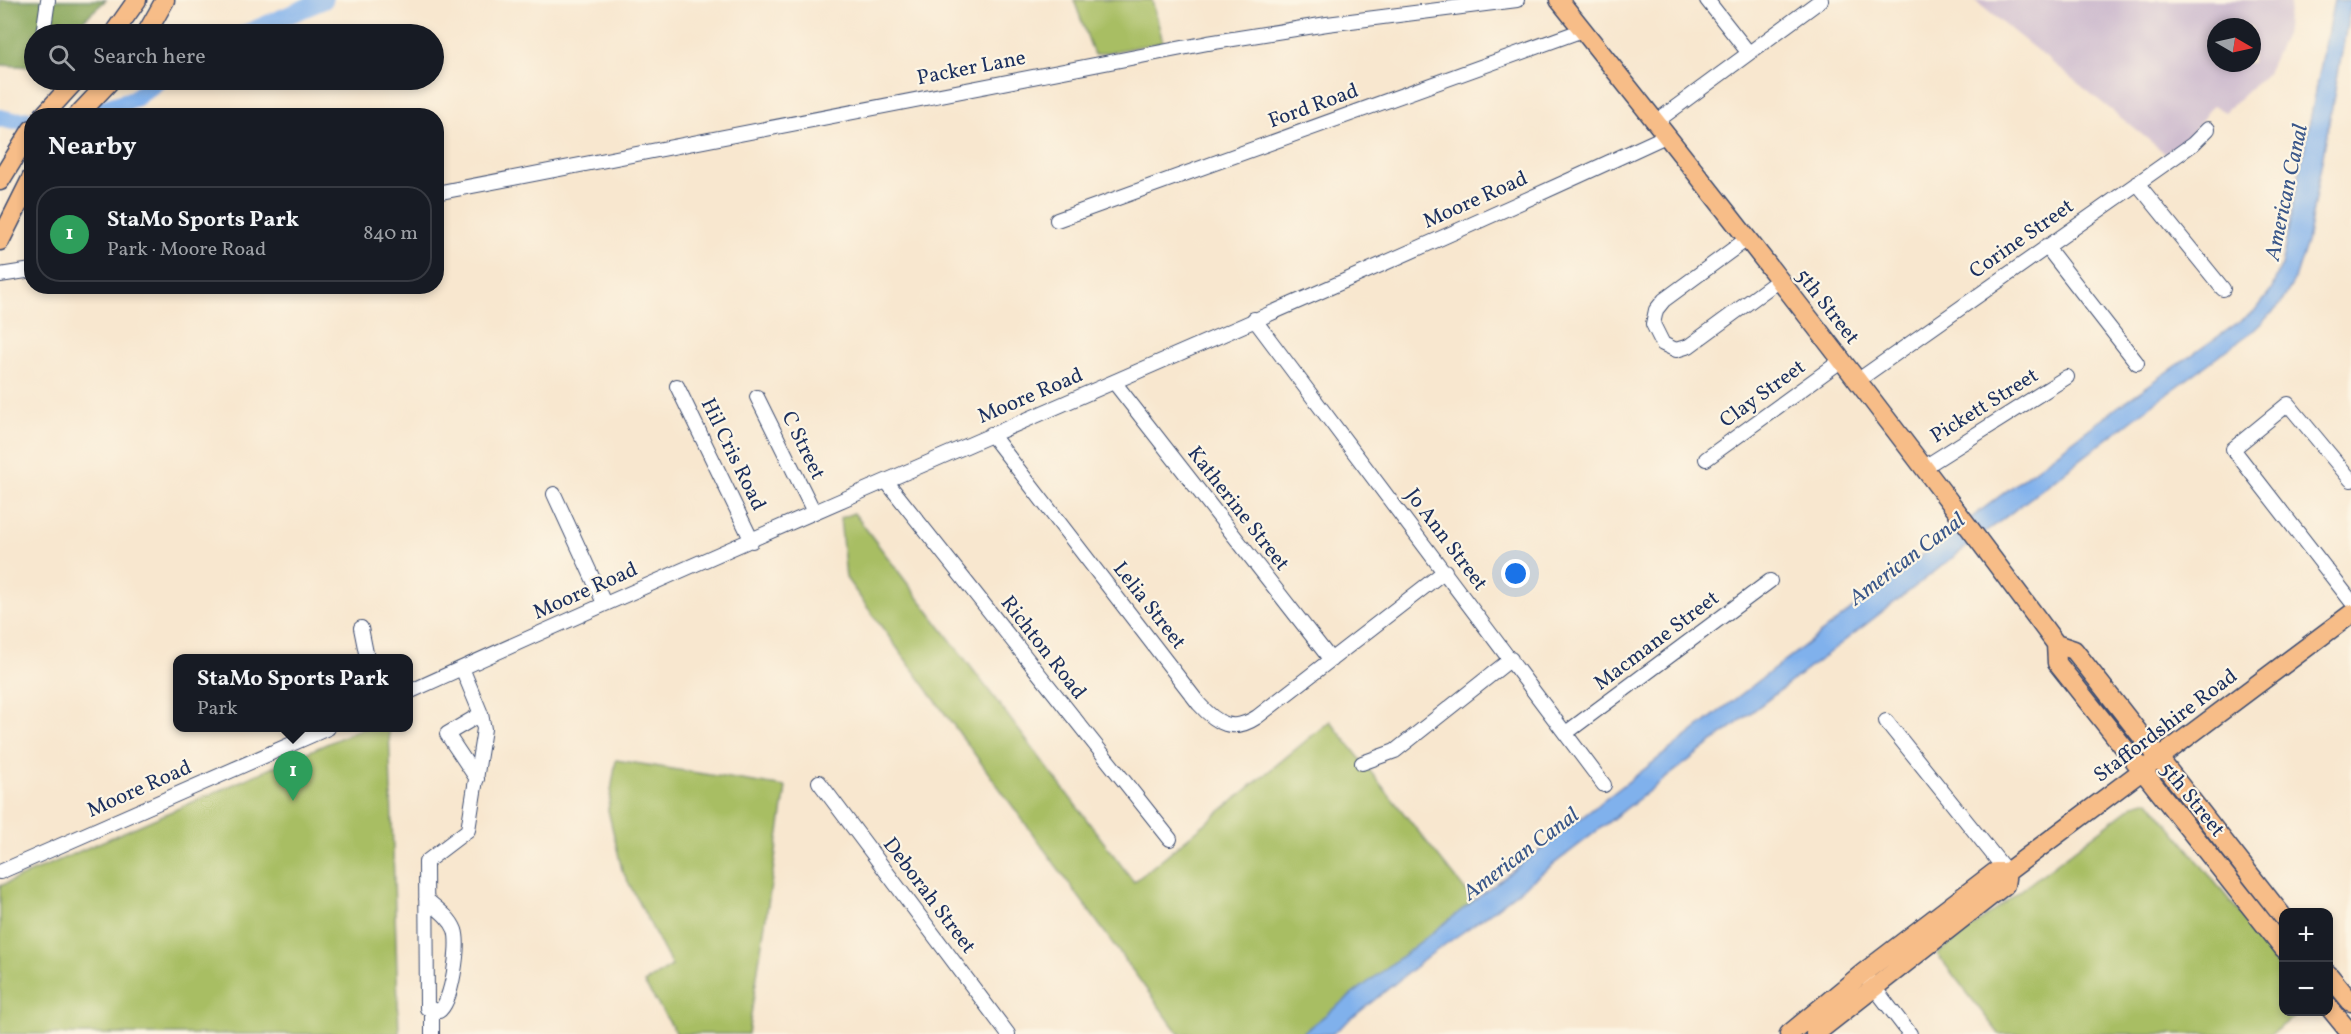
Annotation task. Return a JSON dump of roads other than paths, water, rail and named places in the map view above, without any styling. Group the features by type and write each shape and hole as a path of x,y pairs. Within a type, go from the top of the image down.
{"main road":[{"path":"120,24 137,0"},
{"path":"152,24 165,0"},
{"name":"5th Street","path":"1559,0 1662,128 1982,543 2056,644 2057,663 2279,944"},
{"path":"50,108 67,90"},
{"path":"85,108 102,90"},
{"path":"0,181 24,140"},
{"path":"0,241 24,193"},
{"name":"Staffordshire Road","path":"1789,1034 1868,979 1995,872 2007,872 2351,614"},
{"name":"5th Street","path":"2056,644 2074,650 2279,913"},
{"path":"2092,707 2104,691"},
{"path":"2210,857 2225,845"},
{"path":"2254,912 2269,900"},
{"name":"Staffordshire Road","path":"1815,1034 1868,979"},
{"path":"2333,984 2351,1002"},
{"path":"2333,1012 2351,1034"}],"street":[{"path":"44,24 48,0"},
{"name":"Packer Lane","path":"444,191 1185,47 1327,24 1517,0"},
{"path":"1707,0 1748,52"},
{"name":"Moore Road","path":"413,690 604,603 752,541 991,434 1114,382 1662,128 1748,52 1821,0"},
{"name":"Ford Road","path":"1057,220 1582,30"},
{"name":"Corine Street","path":"1857,381 2193,144 2208,129"},
{"path":"2137,183 2223,289"},
{"path":"1747,239 1664,300 1656,310 1653,324 1663,344 1676,350 1689,346 1779,280"},
{"path":"2046,246 2137,363"},
{"path":"0,275 24,271"},
{"name":"Jo Ann Street","path":"1254,319 1604,785"},
{"name":"Clay Street","path":"1706,459 1842,360"},
{"name":"Pickett Street","path":"1923,468 2067,377"},
{"name":"Katherine Street","path":"1114,382 1331,660"},
{"name":"Hil Cris Road","path":"677,386 752,541"},
{"name":"C Street","path":"757,397 814,512"},
{"path":"2351,480 2288,404 2233,449 2351,601"},
{"name":"Lelia Street","path":"991,434 1214,720 1227,726 1247,724 1445,572"},
{"name":"Richton Road","path":"886,481 1170,838"},
{"path":"554,494 604,603"},
{"name":"Macmane Street","path":"1566,733 1770,580"},
{"path":"361,628 366,654"},
{"path":"1362,763 1395,751 1511,659"},
{"path":"426,899 451,922 457,939 447,1002 439,1011 427,1008 426,899 426,862 468,830 484,729 482,714 462,668"},
{"path":"477,779 447,734 482,714"},
{"path":"1886,721 2007,872"},
{"name":"Moore Road","path":"0,872 319,732"},
{"name":"Deborah Street","path":"819,782 1008,1034"},
{"path":"1868,979 1910,1034"},
{"path":"432,1011 432,1034"}],"water":[{"name":"American Canal","path":"2334,0 2351,0 2351,3 2307,242 2295,279 2280,305 2254,330 2141,413 1490,913 1430,955 1332,1034 1301,1034 1922,555 2119,406 2256,310 2271,291 2281,266"}],"waterway":[{"path":"268,24 324,0"},
{"path":"105,108 134,99 146,90"},
{"path":"0,118 24,120"}],"place":[{"name":"StaMo Sports Park","path":"293,801"}]}
